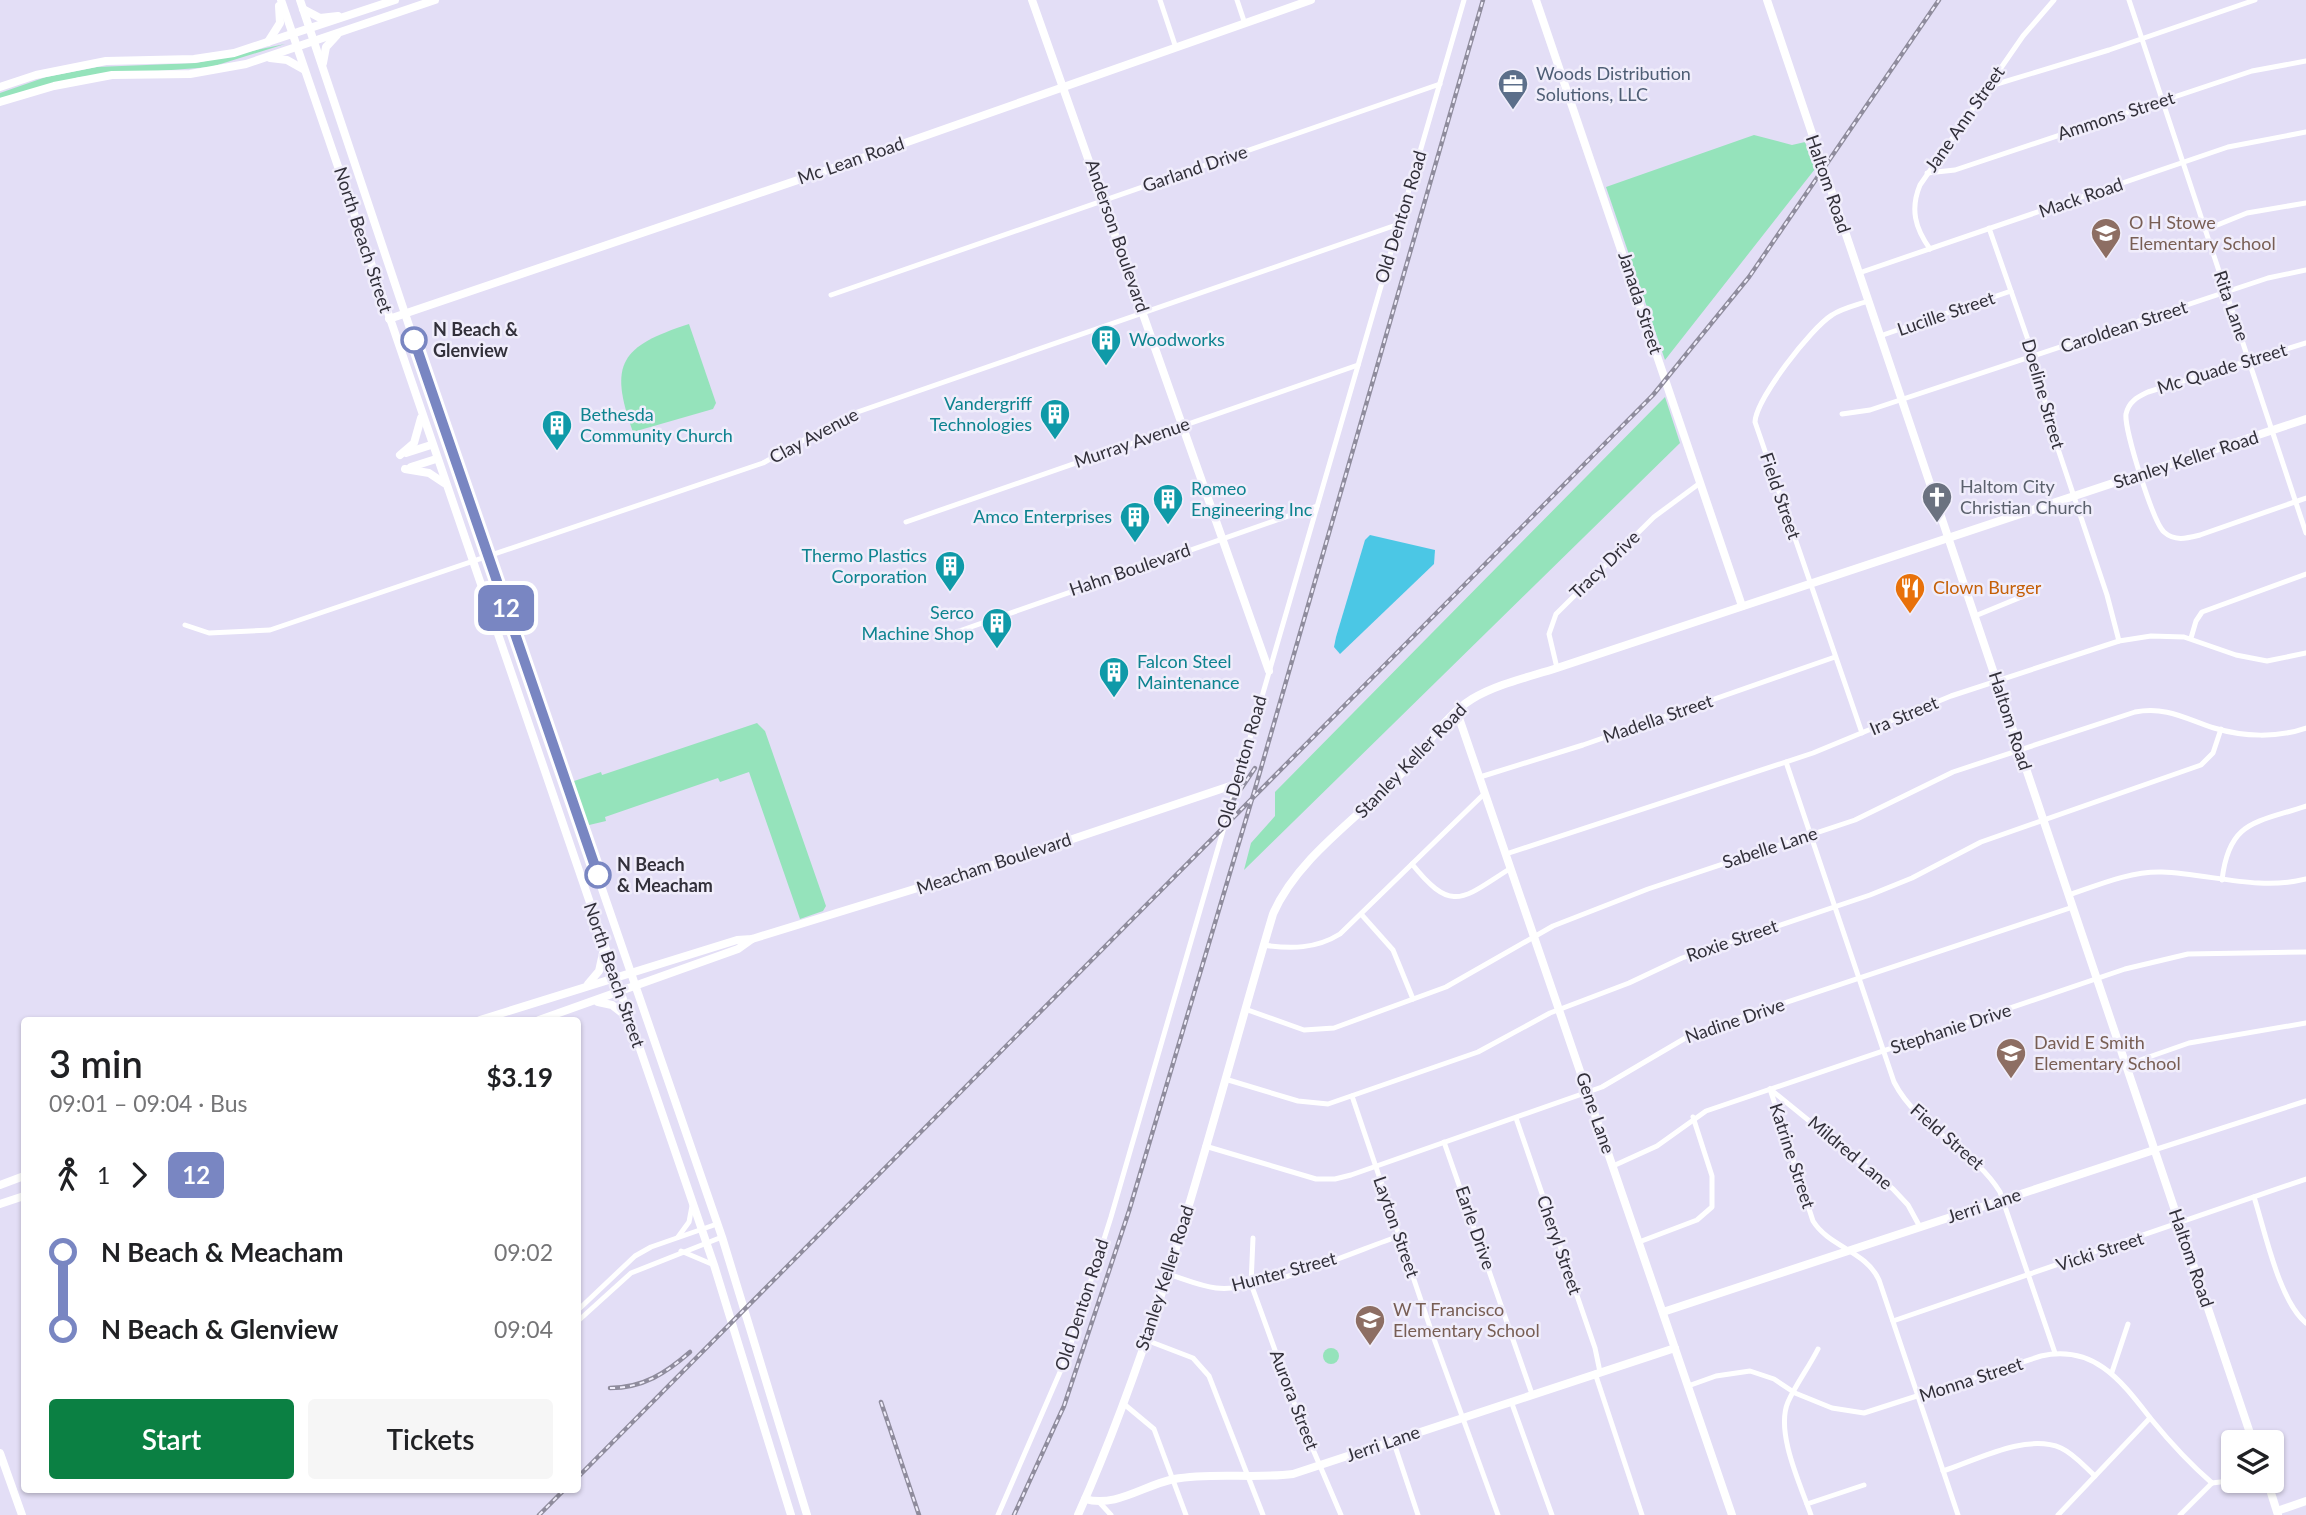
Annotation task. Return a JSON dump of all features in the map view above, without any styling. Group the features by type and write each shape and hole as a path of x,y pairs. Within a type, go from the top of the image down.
{"main road":[{"name":"North Beach Street","path":"280,0 714,1265 773,1464 791,1515"},
{"path":"268,42 280,23 280,0"},
{"path":"0,87 79,65 129,59 216,57 395,0"},
{"path":"0,102 54,86 102,77 190,74 264,58 435,0"},
{"name":"Anderson Boulevard","path":"1032,0 1269,671"},
{"name":"Mc Lean Road","path":"389,319 845,164 1311,0"},
{"name":"Janada Street","path":"1536,0 1742,606"},
{"name":"Haltom Road","path":"1767,0 2249,1430"},
{"name":"North Beach Street","path":"301,4 718,1224 807,1515"},
{"path":"301,4 320,18 344,17"},
{"path":"323,69 323,52 340,33"},
{"path":"264,58 287,60 307,73"},
{"path":"421,415 414,443 400,455 431,445"},
{"name":"Stanley Keller Road","path":"1078,1515 1124,1404 1168,1274 1273,914 1288,883 1401,774 1457,712 1480,695 1557,668 2306,419"},
{"path":"436,459 405,469 429,473 445,484"},
{"name":"Gene Lane","path":"1457,712 1732,1515"},
{"name":"Meacham Boulevard","path":"489,1017 632,971 737,940 752,939 1015,858 1236,784"},
{"path":"568,840 583,834"},
{"name":"Meacham Boulevard","path":"548,1017 738,949 752,939"},
{"path":"586,986 602,964 602,943"},
{"path":"592,1002 612,1005 628,1018"},
{"path":"660,1112 677,1105"},
{"path":"675,1154 692,1148"},
{"name":"Jerri Lane","path":"1663,1312 2154,1150"},
{"path":"0,1185 21,1177"},
{"path":"0,1204 21,1197"},
{"name":"Jerri Lane","path":"1100,1503 1173,1479 1293,1474 1675,1348"},
{"path":"0,1453 22,1515"},
{"path":"773,1464 788,1459"},
{"path":"2271,1493 2278,1513 2306,1501"},
{"path":"1085,1499 1100,1503"}],"street":[{"path":"1160,0 1176,48"},
{"path":"1237,0 1245,24"},
{"name":"Old Denton Road","path":"998,1515 1067,1356 1111,1217 1464,0"},
{"name":"Jane Ann Street","path":"1930,248 1917,226 1914,210 1917,194 1927,173 2045,7 2054,0"},
{"name":"Rita Lane","path":"2129,0 2306,533"},
{"path":"1987,87 2255,0"},
{"name":"Ammons Street","path":"1927,173 1955,170 2252,71 2306,61"},
{"name":"Garland Drive","path":"831,295 1440,84"},
{"name":"Mack Road","path":"1858,273 2228,147 2306,132"},
{"path":"2205,230 2259,210 2306,203"},
{"name":"Clay Avenue","path":"185,625 209,633 270,631 763,463 846,416 1399,224"},
{"name":"Doeline Street","path":"1989,228 2034,357 2053,434 2119,641"},
{"name":"Caroldean Street","path":"1842,414 1902,399 2034,357 2268,278 2306,270"},
{"name":"Lucille Street","path":"1880,336 2011,291"},
{"name":"Field Street","path":"1862,733 1756,428 1756,413 1820,325 1831,315 1868,301"},
{"name":"Mc Quade Street","path":"2141,474 2127,432 2127,410 2133,400 2306,343"},
{"name":"Murray Avenue","path":"906,522 1358,365"},
{"path":"2141,474 2159,524 2164,531 2179,539 2306,498"},
{"name":"Tracy Drive","path":"1557,668 1549,634 1556,614 1663,508 1700,483"},
{"name":"Hahn Boulevard","path":"945,636 1317,506"},
{"path":"2191,638 2202,612 2306,574"},
{"path":"1975,615 2036,591"},
{"name":"Ira Street","path":"1506,854 1786,762 1951,696 2119,641 2170,635 2191,638 2253,660 2280,660 2306,653"},
{"name":"Madella Street","path":"1480,777 1583,745 1835,657"},
{"name":"Sabelle Lane","path":"1245,1009 1298,1029 1317,1031 1334,1028 1457,982 1534,936 1648,889 1811,835 1887,806 1953,772 2150,709 2168,711 2221,729 2267,735 2306,728"},
{"name":"Roxie Street","path":"1225,1079 1321,1105 1352,1097 1478,1052 1560,1010 1629,984 1682,958 1912,878 1981,842 2043,818 2201,765 2213,752 2221,729"},
{"name":"Field Street","path":"1786,762 1883,1051 1900,1094 1913,1110 1989,1174 2002,1200 2055,1353"},
{"path":"1263,945 1288,949 1317,946 1340,934 1485,793"},
{"path":"2222,880 2227,850 2237,833 2306,806"},
{"path":"1412,864 1431,888 1454,897 1469,894 1511,868"},
{"path":"2069,895 2118,879 2159,872 2277,884 2306,879"},
{"name":"Nadine Drive","path":"1205,1146 1316,1179 1335,1179 1588,1092 1625,1076 1694,1033 2073,907"},
{"path":"1361,914 1393,950 1413,999"},
{"name":"Stephanie Drive","path":"1613,1166 1657,1146 1693,1118 1770,1089 2154,960 2188,954 2306,953"},
{"path":"2126,1065 2189,1043 2306,1023"},
{"name":"Mildred Lane","path":"1770,1089 1893,1189 1908,1205 1920,1227"},
{"name":"Katrine Street","path":"1770,1089 1813,1221 1825,1236 1850,1250 1876,1273 1958,1515"},
{"name":"Layton Street","path":"1352,1097 1498,1515"},
{"name":"Jerri Lane","path":"2154,1150 2306,1101"},
{"name":"Cheryl Street","path":"1516,1118 1595,1348 1597,1373 1642,1515"},
{"path":"1639,1242 1697,1220 1712,1207 1712,1176 1693,1118"},
{"name":"Earle Drive","path":"1444,1142 1532,1394"},
{"name":"Vicki Street","path":"1893,1321 2306,1179"},
{"path":"2254,1197 2287,1295 2295,1313 2306,1323"},
{"path":"678,1237 689,1222 692,1203"},
{"path":"581,1307 635,1256 678,1237 718,1224"},
{"name":"Hunter Street","path":"1168,1274 1215,1288 1251,1284 1399,1236"},
{"path":"581,1318 631,1273 722,1237"},
{"path":"1251,1284 1253,1238"},
{"path":"681,1251 714,1265"},
{"name":"Aurora Street","path":"1251,1284 1341,1515"},
{"path":"2112,1372 2128,1324"},
{"path":"1146,1340 1193,1358 1209,1376 1263,1515"},
{"path":"1811,1515 1785,1436 1787,1403 1818,1349"},
{"name":"Monna Street","path":"1688,1386 1716,1376 1750,1371 1774,1379 1795,1392 1854,1414 1875,1412 2055,1353 2079,1355 2112,1372 2150,1418 2212,1483"},
{"path":"1511,1401 1552,1515"},
{"path":"1124,1404 1154,1429 1186,1515"},
{"path":"2058,1515 2150,1418"},
{"path":"1393,1440 1418,1515"},
{"path":"1944,1471 2023,1445 2044,1444 2071,1454 2095,1476"},
{"path":"2180,1515 2212,1483 2221,1482"},
{"path":"1807,1504 1864,1485"},
{"path":"1100,1503 1111,1515"}],"green space":[{"path":"285,44 211,67 79,77 0,100 0,93 46,77 97,67 196,63"},
{"path":"1754,135 1792,145 1805,142 1815,169 1665,360 1606,187"},
{"path":"689,324 716,403 713,409 633,432 622,389 622,373 626,360 648,340"},
{"path":"1665,397 1680,443 1244,870 1251,843 1275,816 1275,792"},
{"path":"757,723 765,731 826,906 823,911 800,919 749,772 720,782 718,778 605,817 606,821 585,826 572,786 574,781 601,772 602,775"},
{"path":"1331,1348 1337,1350 1337,1362 1331,1364 1325,1362 1323,1356 1325,1350"}],"water":[{"path":"1370,535 1435,550 1434,564 1340,654 1334,647 1336,637 1365,540"}],"railway":[{"path":"1014,1515 1064,1406 1129,1211 1255,789 1483,0"},
{"path":"581,1474 1653,395 1749,277 1939,0"},
{"path":"1224,814 1255,768"},
{"path":"610,1388 633,1385 653,1378 690,1352"},
{"path":"881,1402 919,1515"},
{"path":"539,1515 561,1493"}],"bus line":[{"name":"12","path":"414,340 598,875"}],"place":[{"name":"Woods Distribution Solutions, LLC","path":"1513,111"},
{"name":"O H Stowe Elementary School","path":"2106,260"},
{"name":"N Beach & Glenview","path":"414,340"},
{"name":"Woodworks","path":"1106,367"},
{"name":"Vandergriff Technologies","path":"1055,441"},
{"name":"Bethesda Community Church","path":"557,452"},
{"name":"Haltom City Christian Church","path":"1937,524"},
{"name":"Romeo Engineering Inc","path":"1168,526"},
{"name":"Amco Enterprises","path":"1135,544"},
{"name":"Thermo Plastics Corporation","path":"950,593"},
{"name":"Clown Burger","path":"1910,615"},
{"name":"Serco Machine Shop","path":"997,650"},
{"name":"Falcon Steel Maintenance","path":"1114,699"},
{"name":"N Beach & Meacham","path":"598,875"},
{"name":"David E Smith Elementary School","path":"2011,1080"},
{"name":"W T Francisco Elementary School","path":"1370,1347"}]}
